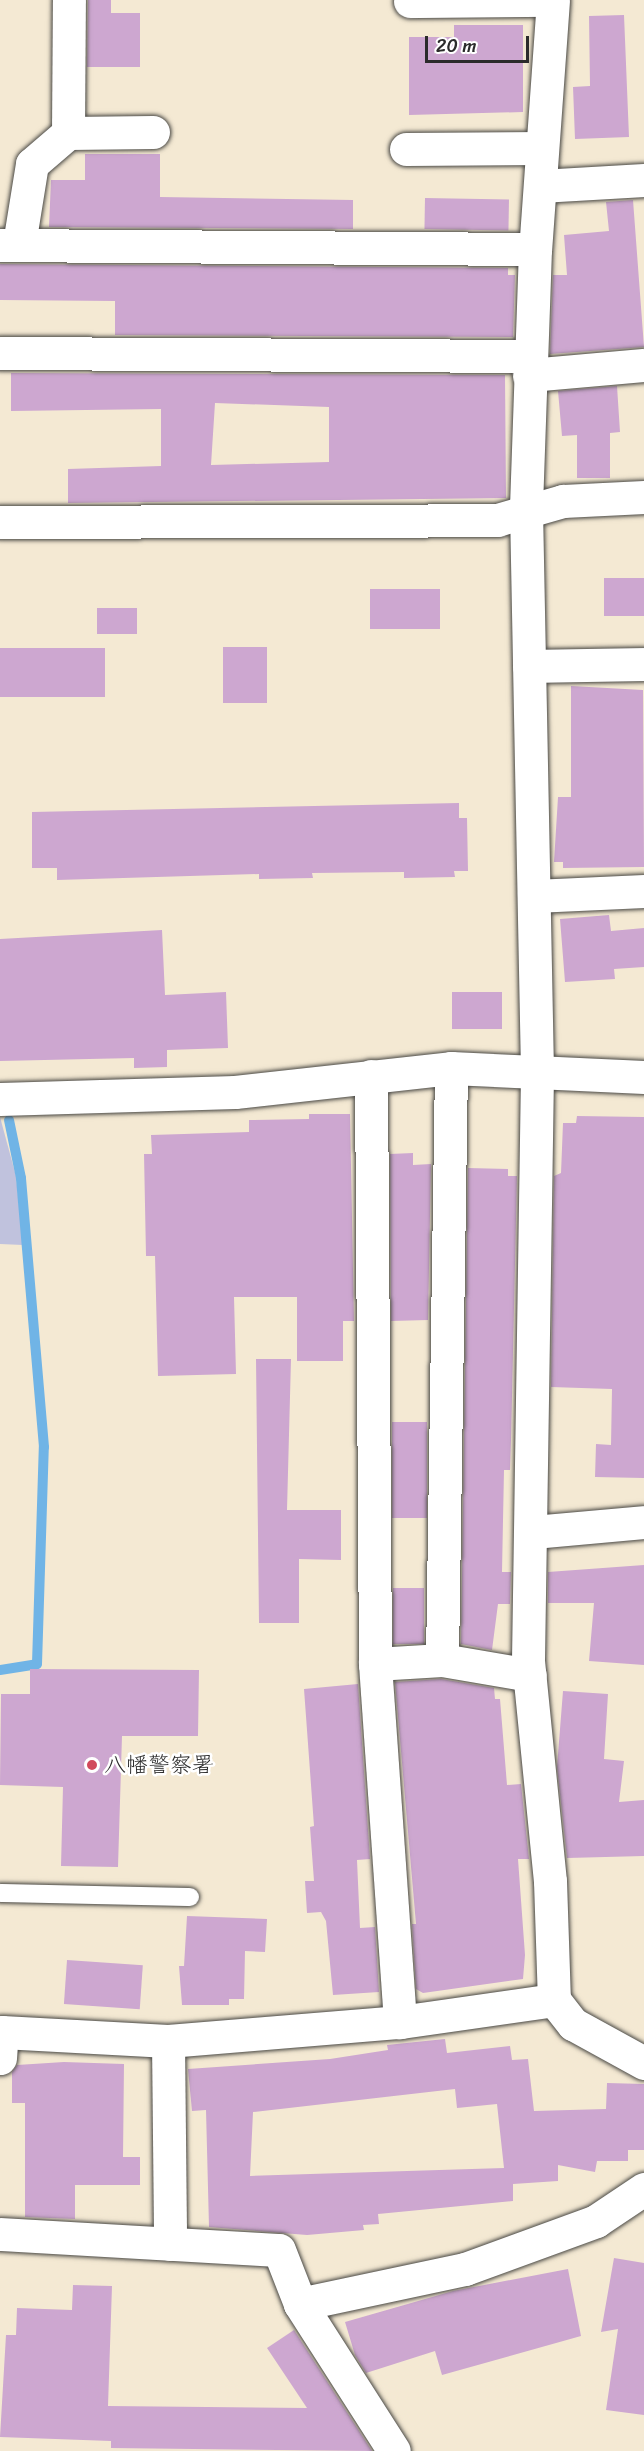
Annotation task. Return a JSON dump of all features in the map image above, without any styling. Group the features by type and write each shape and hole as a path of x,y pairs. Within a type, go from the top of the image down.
{"street":[{"path":"68,133 69,0"},
{"path":"410,1 535,0"},
{"path":"553,0 535,249 526,509 537,1074 530,1675 550,1881 554,2000 573,2024 644,2063"},
{"path":"153,132 68,133 32,164 9,245 535,249"},
{"path":"406,148 542,148"},
{"path":"540,186 644,180"},
{"path":"0,353 530,365 644,365"},
{"path":"0,522 497,520 526,509 644,497"},
{"path":"529,666 644,664"},
{"path":"534,896 644,891"},
{"path":"442,1660 451,1068"},
{"path":"0,1098 235,1092 451,1068 537,1074 644,1077"},
{"path":"372,1076 375,1664 400,2022"},
{"path":"533,1532 644,1522"},
{"path":"375,1664 442,1660 530,1675"},
{"path":"0,2058 2,2032 168,2041 400,2022 554,2000"},
{"path":"168,2041 170,2244"},
{"path":"300,2304 465,2269 596,2221 644,2189"},
{"path":"0,2234 279,2250 300,2304 394,2451"}],"lane":[{"path":"0,1893 190,1897"}],"shaded area":[{"path":"0,1117 16,1176 23,1245 0,1244"}],"building":[{"path":"88,0 111,0 111,13 140,13 140,67 87,67"},
{"path":"624,15 629,137 575,139 573,87 590,86 589,16"},
{"path":"454,25 523,25 523,112 409,115 409,37 454,37"},
{"path":"85,154 160,154 160,197 353,200 353,229 49,227 51,180 85,180"},
{"path":"425,198 509,199 508,230 424,229"},
{"path":"633,200 644,347 550,354 553,275 567,275 564,235 609,231 606,202"},
{"path":"0,264 508,268 508,275 515,275 513,337 115,335 115,301 0,300"},
{"path":"11,373 505,375 506,498 68,503 68,469 161,466 161,409 11,411","holes":["215,403 329,407 329,462 211,465"]},
{"path":"617,386 620,432 610,433 610,478 577,478 577,435 562,436 558,391"},
{"path":"604,578 644,578 644,616 604,616"},
{"path":"370,589 440,589 440,629 370,629"},
{"path":"97,608 137,608 137,634 97,634"},
{"path":"223,647 267,647 267,703 223,703"},
{"path":"0,648 105,648 105,697 0,697"},
{"path":"571,686 643,690 644,867 563,868 563,862 554,862 558,797 571,797"},
{"path":"459,803 459,818 467,818 468,871 454,871 455,877 404,878 404,872 312,873 313,878 259,879 259,874 57,880 57,868 32,868 32,812"},
{"path":"609,915 611,931 644,928 644,967 614,969 615,979 565,982 560,919"},
{"path":"162,930 165,995 226,992 228,1048 167,1050 167,1067 134,1068 134,1058 0,1061 0,939"},
{"path":"452,992 502,992 502,1029 452,1029"},
{"path":"309,1114 350,1114 354,1321 343,1321 343,1361 297,1361 297,1297 234,1297 236,1374 158,1376 155,1256 146,1256 144,1154 152,1154 151,1135 249,1132 249,1120 309,1119"},
{"path":"577,1116 644,1117 644,1478 595,1477 596,1444 611,1445 612,1389 551,1387 554,1176 561,1173 563,1123 576,1123"},
{"path":"413,1153 413,1165 431,1164 428,1320 391,1321 390,1154"},
{"path":"468,1168 508,1169 508,1176 517,1176 510,1470 504,1470 502,1572 511,1572 510,1604 498,1604 492,1650 461,1644"},
{"path":"256,1359 291,1359 287,1510 341,1510 341,1560 299,1559 299,1623 259,1623"},
{"path":"392,1422 427,1422 427,1518 392,1518"},
{"path":"644,1565 644,1665 589,1661 594,1603 548,1603 548,1572"},
{"path":"393,1588 424,1588 424,1644 393,1644"},
{"path":"30,1669 199,1670 198,1736 122,1736 118,1867 61,1866 63,1787 0,1785 1,1694 30,1694"},
{"path":"441,1679 494,1688 495,1699 500,1699 507,1785 521,1784 529,1859 518,1859 525,1955 523,1979 423,1993 416,1989 412,1924 416,1924 395,1682"},
{"path":"358,1684 370,1859 357,1860 360,1928 375,1927 379,1992 333,1995 326,1921 321,1912 307,1913 305,1881 314,1881 310,1827 314,1826 304,1689"},
{"path":"563,1691 608,1694 604,1759 624,1761 619,1802 644,1800 644,1856 567,1858 557,1767"},
{"path":"187,1916 267,1919 265,1952 245,1951 244,1999 229,1999 229,2005 182,2005 179,1966 184,1966"},
{"path":"67,1960 143,1965 140,2009 64,2004"},
{"path":"445,2039 447,2053 510,2046 512,2060 528,2059 534,2111 606,2109 607,2083 644,2084 644,2150 628,2150 628,2161 597,2161 595,2172 558,2165 558,2181 513,2184 513,2201 378,2214 379,2224 363,2225 364,2230 307,2235 209,2227 206,2110 192,2111 188,2069 330,2059 388,2050 387,2045","holes":["455,2089 457,2108 497,2104 504,2168 250,2176 253,2112"]},
{"path":"64,2062 124,2064 123,2157 140,2157 140,2185 75,2185 75,2219 25,2217 25,2103 12,2103 12,2072 17,2065"},
{"path":"614,2258 644,2263 644,2415 606,2410 618,2329 601,2332"},
{"path":"568,2269 581,2336 442,2375 435,2351 366,2373 355,2355 345,2322 453,2291"},
{"path":"73,2285 112,2286 108,2406 307,2408 267,2348 294,2330 372,2451 111,2448 111,2441 0,2437 6,2335 16,2335 17,2308 72,2310"}],"waterway":[{"path":"0,1670 37,1664 44,1447 21,1178 9,1120"}],"place":[{"name":"八幡警察署","path":"92,1765"}]}
